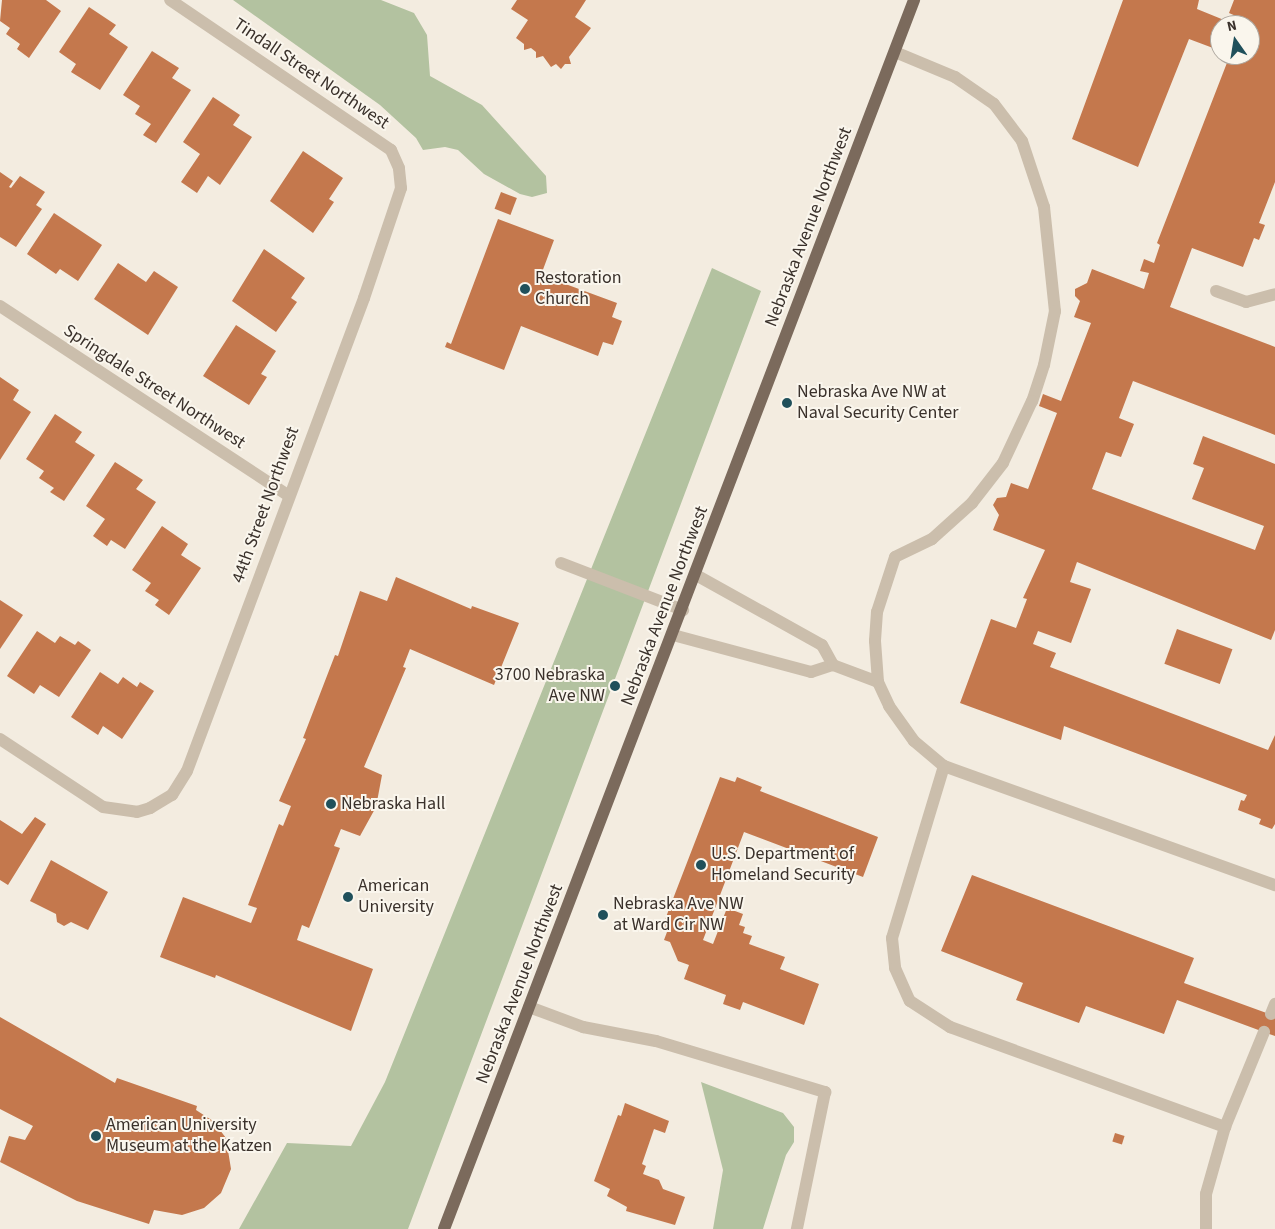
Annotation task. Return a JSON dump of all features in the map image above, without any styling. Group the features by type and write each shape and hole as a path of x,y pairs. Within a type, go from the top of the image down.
{"main road":[{"name":"Nebraska Avenue Northwest","path":"447,1227 529,1007 696,576 914,0"}],"street":[{"name":"Tindall Street Northwest","path":"170,0 375,138 391,150 399,168"},
{"path":"895,52 955,77 994,104 1022,141 1044,207 1055,312 1044,365 1032,400 1003,463 972,503 932,539 895,557 877,612 875,642 878,682 889,706 914,741 944,766 1275,885"},
{"name":"44th Street Northwest","path":"0,739 103,807 116,811 137,812 150,808 172,795 181,781 289,496 399,197 399,168"},
{"path":"1216,291 1246,302 1275,294"},
{"name":"Springdale Street Northwest","path":"0,306 289,496"},
{"path":"561,563 683,610"},
{"path":"696,576 822,645 833,665"},
{"path":"673,635 812,672 833,665 878,682"},
{"path":"944,766 892,938 895,968 910,1001 950,1028 1225,1127"},
{"path":"529,1007 583,1027 656,1041 825,1092 797,1229"},
{"path":"1206,1229 1206,1194 1225,1127 1264,1032"}],"green space":[{"path":"233,0 381,0 414,13 427,35 430,76 482,105 546,176 547,193 532,197 520,194 484,174 458,150 445,147 423,150 416,138 380,105"},
{"path":"712,268 761,291 408,1229 239,1229 287,1143 351,1146 385,1082"},
{"path":"701,1082 783,1113 794,1127 794,1142 786,1155 763,1229 713,1229 723,1170"}],"building":[{"path":"2,0 46,0 61,11 29,58 17,49 20,44 6,34 10,28 0,21"},
{"path":"517,0 586,0 575,17 591,28 569,57 571,64 565,64 561,69 556,64 551,67 543,56 536,58 536,52 531,48 524,50 524,44 516,38 528,20 511,9"},
{"path":"1123,0 1199,0 1197,9 1212,15 1210,15 1210,47 1189,39 1138,167 1072,139"},
{"path":"1234,0 1275,0 1275,182 1259,223 1265,225 1259,240 1254,238 1243,267 1192,248 1170,307 1275,347 1275,435 1133,381 1119,418 1134,424 1121,457 1106,452 1092,489 1255,550 1264,526 1192,499 1204,468 1193,464 1203,436 1275,464 1275,630 1271,640 1077,562 1070,582 1091,589 1071,643 1038,631 1033,644 1056,653 1050,667 1268,750 1275,735 1275,824 1272,829 1259,824 1261,819 1238,810 1241,800 1244,801 1247,795 1064,726 1061,740 960,703 991,619 1016,628 1027,599 1023,598 1045,550 993,530 999,515 993,505 997,498 1006,497 1011,483 1028,489 1057,413 1039,406 1043,394 1061,401 1091,323 1074,317 1080,301 1075,296 1075,289 1087,283 1092,269 1144,289 1149,273 1140,271 1144,259 1154,263 1160,245 1157,243 1226,65 1260,65 1260,15 1234,15 1229,13"},
{"path":"89,7 116,25 109,34 128,47 100,90 71,72 76,64 59,52"},
{"path":"152,51 179,68 172,78 191,90 156,143 143,135 151,124 135,114 140,106 123,95"},
{"path":"213,97 240,115 233,125 252,137 220,185 208,176 197,193 181,182 200,154 183,142"},
{"path":"303,151 343,178 329,199 334,202 313,233 270,201"},
{"path":"0,172 13,181 9,187 11,188 20,176 45,192 36,205 42,209 16,247 0,237"},
{"path":"501,192 517,198 510,215 495,209"},
{"path":"54,213 102,245 78,281 60,269 56,274 27,254"},
{"name":"Restoration Church","path":"498,219 554,240 541,275 617,303 612,317 622,321 613,345 603,342 598,356 521,326 504,370 445,347 447,342 451,344"},
{"path":"264,249 305,278 291,298 297,302 276,332 232,301"},
{"path":"118,263 146,282 154,271 178,287 148,335 94,299"},
{"path":"236,325 276,351 261,374 267,377 249,405 203,376"},
{"path":"0,377 19,390 13,400 31,412 0,460"},
{"path":"55,414 82,432 75,442 95,455 64,501 50,492 54,488 39,478 44,471 26,459"},
{"path":"115,462 143,480 136,489 156,502 125,549 111,540 107,546 93,536 105,519 86,506"},
{"path":"162,526 188,544 181,555 201,568 169,615 155,605 159,600 145,591 151,583 132,570"},
{"name":"Nebraska Hall","path":"396,577 471,609 472,606 519,623 494,685 410,649 403,667 406,668 364,767 382,775 376,807 360,836 341,829 334,846 340,848 309,928 302,925 297,940 373,969 351,1031 216,975 215,978 160,957 183,897 251,923 257,908 248,905 279,824 283,826 291,806 279,801 306,739 303,738 335,655 338,656 360,591 387,601"},
{"path":"0,600 23,615 0,649"},
{"path":"1177,629 1232,649 1220,684 1164,664"},
{"path":"37,631 55,643 60,636 75,645 78,641 91,650 59,697 40,685 34,694 7,676"},
{"path":"100,672 118,684 123,677 137,687 140,682 154,691 122,739 103,726 98,735 71,717"},
{"path":"720,777 735,782 737,777 762,787 760,791 878,837 863,877 744,832 703,940 713,944 727,908 743,914 739,925 745,927 743,933 752,936 749,944 785,957 780,969 819,984 804,1025 743,1002 740,1010 723,1004 726,995 684,979 689,965 678,961 670,942 664,940 667,932 661,930"},
{"path":"35,817 46,824 8,885 0,880 0,820 22,834"},
{"path":"51,860 108,892 88,930 71,922 64,926 57,922 56,914 30,901"},
{"path":"972,875 1194,958 1184,983 1275,1016 1275,1036 1177,1000 1164,1034 1086,1006 1079,1023 1016,1000 1023,983 941,951"},
{"path":"0,1017 115,1083 117,1078 197,1106 196,1110 213,1121 226,1138 231,1169 221,1193 204,1208 182,1215 154,1210 149,1224 77,1201 0,1162 9,1136 25,1140 33,1126 0,1109"},
{"path":"625,1103 669,1121 665,1133 654,1129 642,1164 646,1166 643,1174 659,1180 663,1189 685,1197 675,1225 626,1211 627,1207 607,1196 610,1189 594,1181 618,1115 621,1116"},
{"path":"1115,1133 1125,1136 1122,1145 1112,1142"}],"place":[{"name":"Restoration Church","path":"525,289"},
{"name":"Nebraska Ave NW at Naval Security Center","path":"787,403"},
{"name":"3700 Nebraska Ave NW","path":"615,686"},
{"name":"Nebraska Hall","path":"331,804"},
{"name":"U.S. Department of Homeland Security","path":"701,865"},
{"name":"American University","path":"348,897"},
{"name":"Nebraska Ave NW at Ward Cir NW","path":"603,915"},
{"name":"American University Museum at the Katzen","path":"96,1136"}]}
